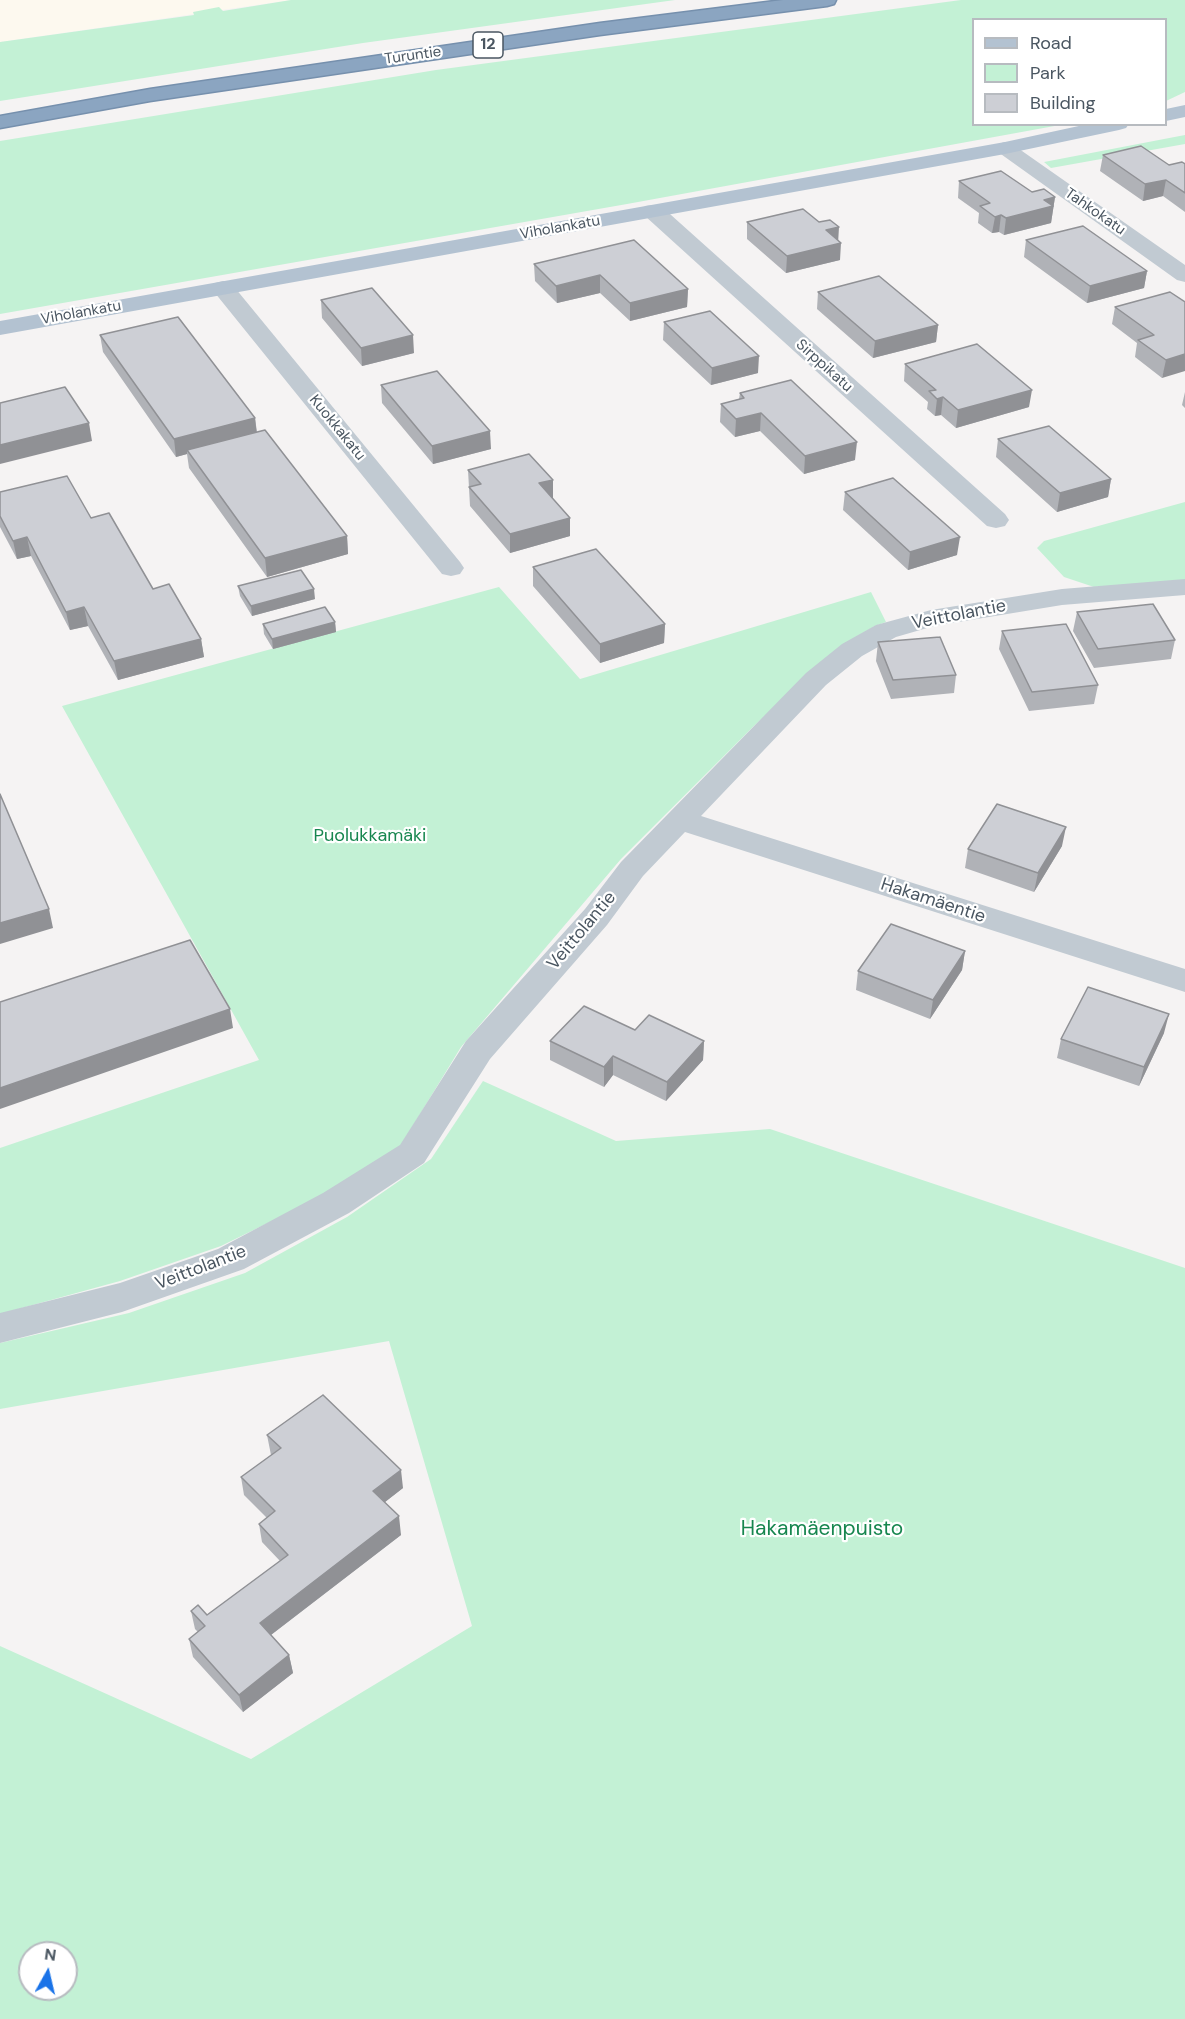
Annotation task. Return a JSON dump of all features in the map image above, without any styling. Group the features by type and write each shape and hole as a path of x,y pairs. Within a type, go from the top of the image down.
{"highway":[{"name":"Turuntie","path":"0,122 162,93 600,29 827,0"}],"main road":[{"path":"1167,115 1185,111"},
{"name":"Viholankatu","path":"0,328 1005,148 1110,126"}],"street":[{"name":"Tahkokatu","path":"1005,148 1185,275"},
{"name":"Sirppikatu","path":"653,211 996,520"},
{"name":"Kuokkakatu","path":"223,288 451,568"},
{"name":"Veittolantie","path":"0,1328 122,1297 231,1259 336,1203 412,1154 478,1050 596,917 632,869 816,679 852,650 886,631 931,618 1062,597 1185,587"},
{"name":"Hakamäentie","path":"681,820 1185,981"}],"shaded area":[{"path":"0,0 291,0 0,42"}],"green space":[{"path":"291,0 675,0 363,43 0,101 0,42 194,15 193,12 219,7 223,11"},
{"path":"961,0 1185,0 1185,92 1167,101 1167,18 972,18 972,126 1055,126 0,314 0,141 436,70"},
{"path":"1185,135 1185,144 1051,168 1044,162"},
{"path":"1185,502 1185,581 1094,587 1064,577 1037,548 1044,541"},
{"name":"Puolukkamäki","path":"499,587 580,679 871,592 886,622 842,645 754,726 621,859 461,1047 400,1147 327,1194 221,1246 120,1281 0,1314 0,1148 259,1060 62,706"},
{"name":"Hakamäenpuisto","path":"483,1081 616,1141 770,1129 1185,1268 1185,2019 0,2019 0,1646 251,1759 472,1626 389,1341 0,1409 0,1343 129,1313 245,1273 347,1217 431,1159"}],"building":[{"path":"1141,146 1169,165 1182,162 1185,164 1185,193 1166,180 1145,184 1103,155"},
{"path":"1001,171 1032,192 1044,189 1055,197 1044,200 1053,206 1006,218 1001,215 995,217 980,206 990,203 959,181"},
{"path":"803,209 819,222 830,220 839,227 826,230 841,243 787,256 747,222"},
{"path":"1083,226 1147,271 1090,286 1026,240"},
{"path":"634,240 688,289 630,303 600,275 556,286 534,264"},
{"path":"879,276 938,325 875,341 818,292"},
{"path":"372,288 413,335 361,348 321,300"},
{"path":"1170,292 1185,302 1185,354 1166,360 1138,340 1154,335 1115,307"},
{"path":"710,311 759,356 712,368 664,322"},
{"path":"178,317 255,418 174,439 100,335"},
{"path":"977,344 1032,390 958,410 943,397 937,399 929,391 936,390 905,364"},
{"path":"437,371 490,431 432,446 381,385"},
{"path":"791,380 857,442 805,456 761,413 736,419 721,404 744,398 740,393"},
{"path":"65,387 89,423 0,445 0,403"},
{"path":"1049,426 1111,479 1060,493 998,439"},
{"path":"265,430 347,536 265,558 187,450"},
{"path":"529,454 553,480 539,483 570,518 510,534 469,487 481,484 468,470"},
{"path":"67,476 91,518 109,513 153,589 169,584 201,639 114,661 84,607 66,612 27,537 13,541 0,516 0,492"},
{"path":"893,478 960,537 910,552 845,492"},
{"path":"596,549 665,624 600,644 533,567"},
{"path":"301,570 314,589 251,606 238,586"},
{"path":"1153,604 1175,640 1098,649 1077,612"},
{"path":"325,607 335,622 272,639 263,624"},
{"path":"1066,624 1098,685 1032,692 1002,631"},
{"path":"940,637 956,675 893,680 878,642"},
{"path":"0,794 49,909 0,923"},
{"path":"997,804 1066,827 1038,873 968,849"},
{"path":"891,924 965,951 933,1000 858,971"},
{"path":"190,940 230,1009 0,1088 0,1002"},
{"path":"1088,987 1169,1014 1144,1067 1061,1039"},
{"path":"584,1006 635,1030 649,1015 704,1041 667,1082 613,1056 604,1067 550,1041"},
{"path":"323,1395 401,1470 373,1491 399,1516 260,1623 289,1655 239,1695 189,1639 205,1626 191,1611 198,1605 207,1615 288,1555 259,1524 275,1511 241,1477 281,1448 267,1435"}]}
